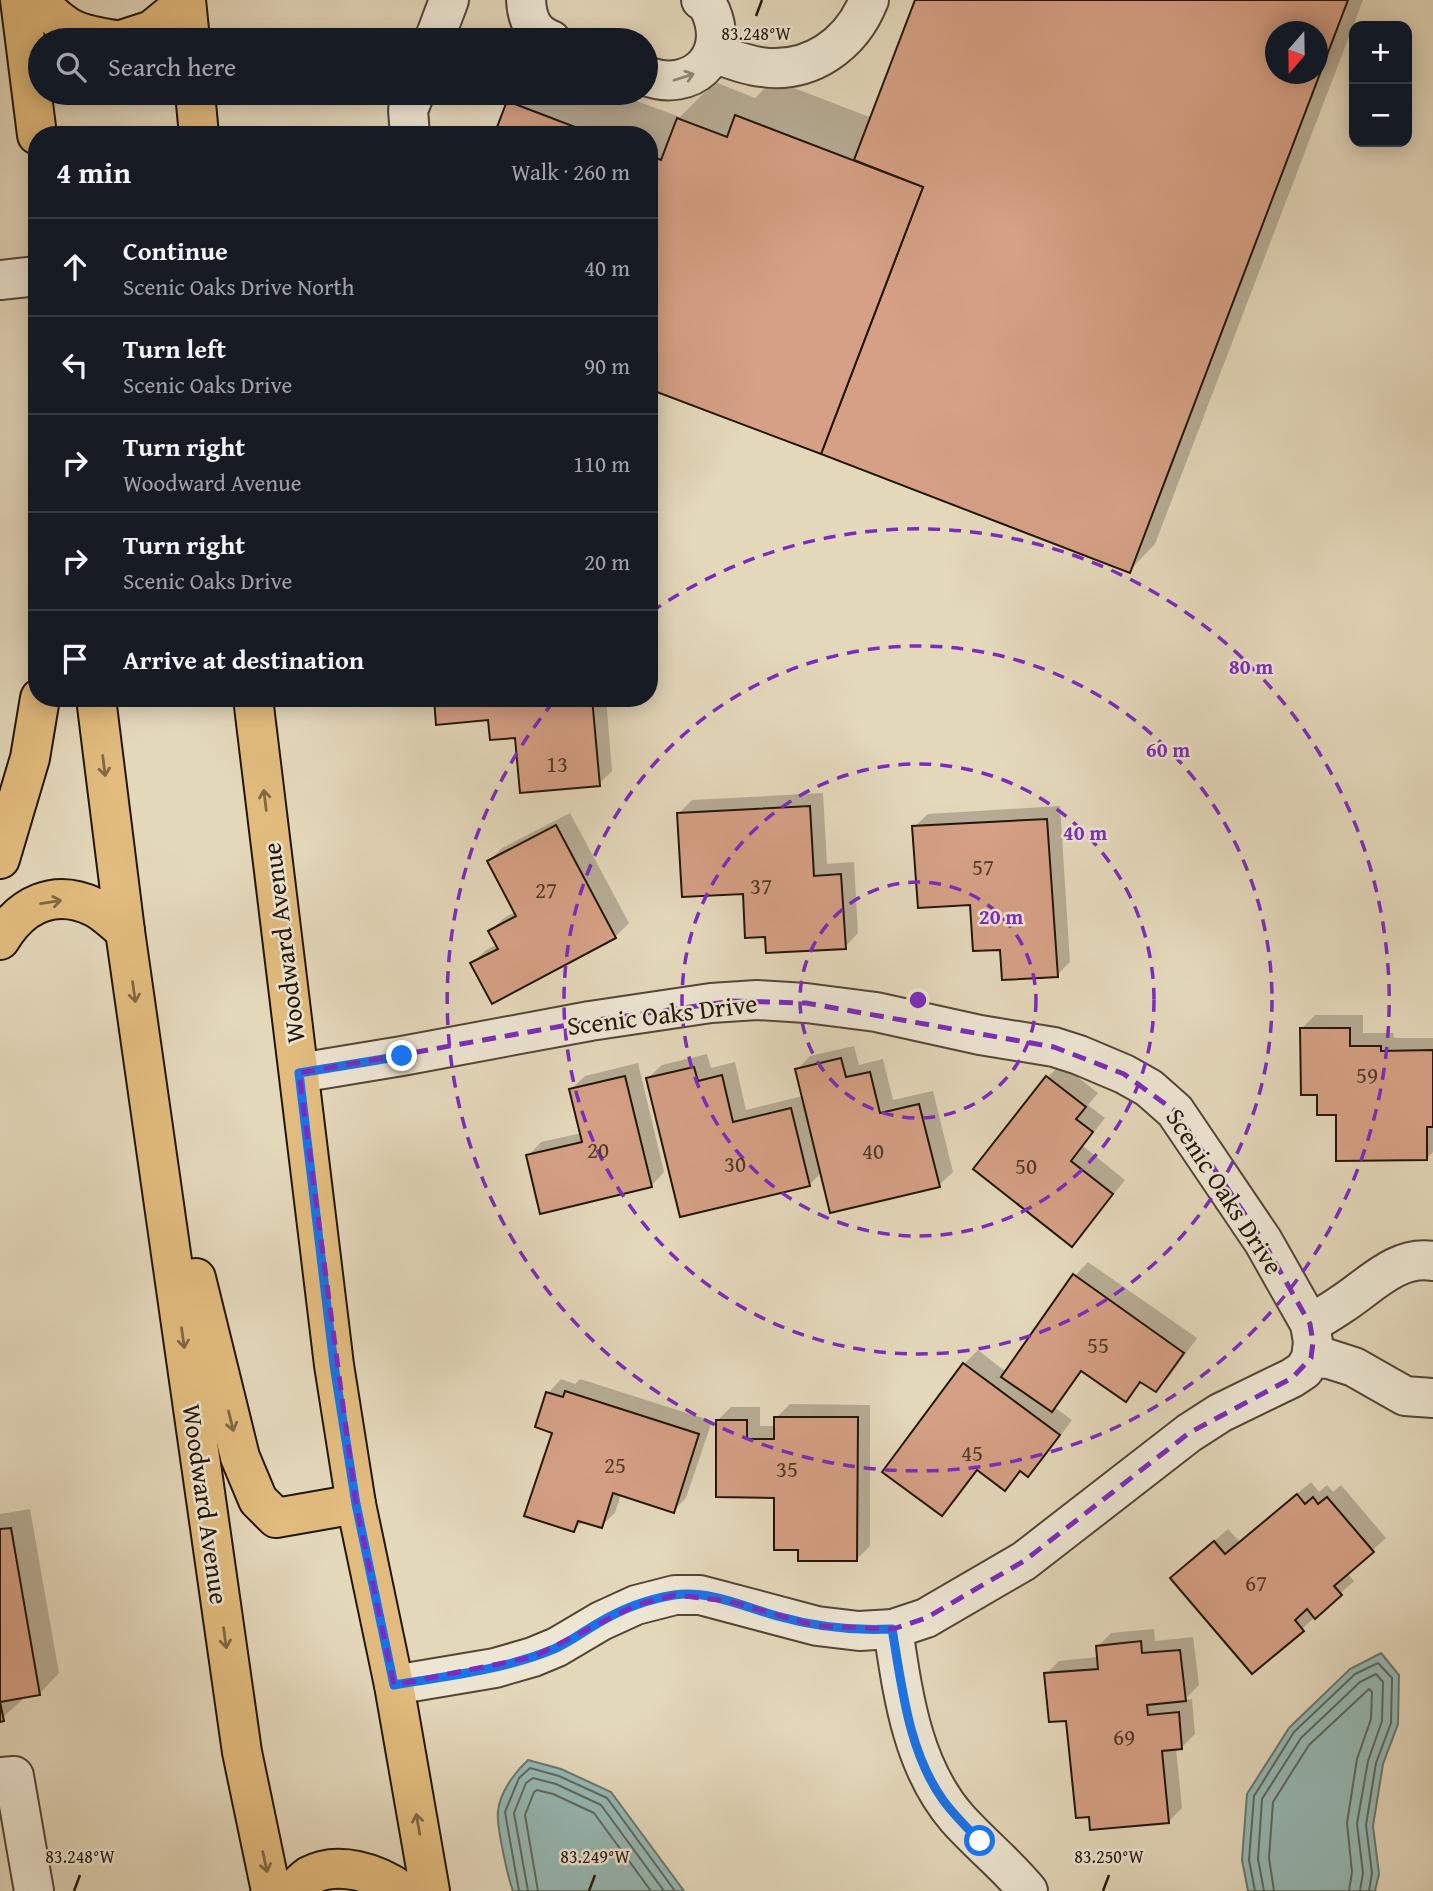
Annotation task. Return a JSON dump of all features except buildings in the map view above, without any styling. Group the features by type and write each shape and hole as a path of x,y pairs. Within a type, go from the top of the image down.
{"main road":[{"path":"20,0 28,64"},
{"path":"37,0 61,24 70,28"},
{"path":"154,28 188,1"},
{"path":"188,1 189,28"},
{"path":"33,105 36,126"},
{"path":"196,105 198,126"},
{"path":"0,859 30,758 38,707"},
{"name":"Woodward Avenue","path":"97,707 125,931 242,1752 271,1891"},
{"name":"Woodward Avenue","path":"254,707 334,1365 356,1504 394,1685 430,1891"},
{"path":"0,940 9,924 27,908 49,900 70,900 95,907 125,931"},
{"path":"145,1069 240,1457 258,1500 276,1518 356,1504"},
{"path":"293,1891 310,1876 341,1868 371,1874 402,1891"}],"street":[{"path":"438,28 449,0"},
{"path":"526,0 529,23 534,28"},
{"path":"658,80 679,81 700,71 713,53 716,23 706,3 701,0"},
{"path":"713,53 758,67 780,69 807,64 834,50 854,29 869,0"},
{"path":"409,126 410,105"},
{"path":"0,280 28,277"},
{"name":"Scenic Oaks Drive","path":"299,1073 590,1021 710,1003 757,1000 876,1012 980,1035 1054,1047 1132,1079 1156,1093 1175,1111 1263,1241 1310,1341"},
{"path":"394,1685 495,1668 533,1657 636,1605 675,1595 700,1595 817,1626 859,1631 892,1629 926,1618 1024,1561 1189,1433 1220,1413 1304,1370 1310,1341 1343,1304 1392,1268 1407,1262 1433,1261"},
{"path":"1310,1341 1329,1359 1354,1367 1405,1396 1433,1398"},
{"path":"892,1629 910,1724 931,1781 958,1819 1028,1891"},
{"path":"0,1777 15,1776 34,1891"}],"highlighted area":[{"path":"733,1001 806,1003 1054,1047 1124,1074 1175,1111 1263,1241 1310,1324 1313,1342 1311,1358 1292,1378 1189,1433 1024,1561 926,1618 893,1629 817,1626 728,1601 675,1595 636,1605 533,1657 394,1685 356,1504 299,1073 590,1021"}],"water":[{"path":"1381,1653 1399,1675 1398,1724 1383,1764 1373,1826 1379,1874 1375,1891 1248,1891 1242,1860 1247,1794 1289,1728 1350,1669"},
{"path":"528,1760 561,1769 611,1792 684,1891 513,1891 501,1839 498,1811 509,1783"}],"route":[{"path":"402,1056 299,1073 334,1365 356,1504 394,1685 495,1668 533,1657 636,1605 675,1595 700,1595 728,1601 817,1626 859,1631 892,1629 910,1724 923,1762 943,1799 980,1841"}]}
